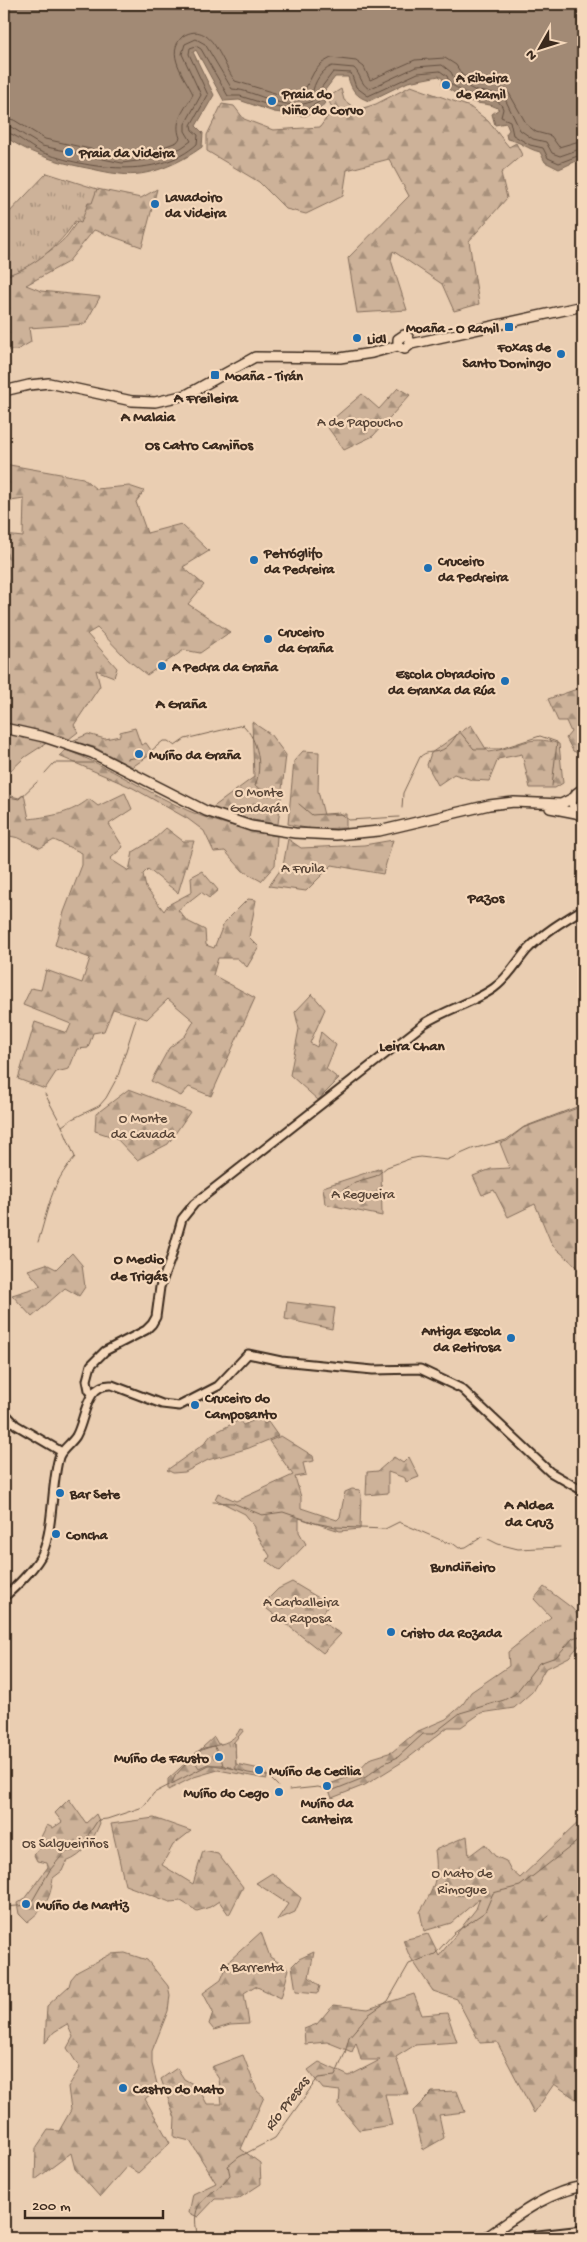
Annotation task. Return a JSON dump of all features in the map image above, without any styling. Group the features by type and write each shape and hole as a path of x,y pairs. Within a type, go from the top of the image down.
{"main road":[{"path":"4,391 29,385 49,383 125,400 155,402 186,395 255,357 340,358 372,353 398,346 398,339 404,335 410,339 410,344 583,306"},
{"path":"4,728 44,737 92,753 206,811 252,826 295,833 336,835 380,831 489,805 514,802 561,804 573,798"},
{"path":"579,816 572,803 576,793 583,788"},
{"path":"543,804 555,810 579,816"},
{"path":"486,2238 541,2200 570,2188 583,2186"}],"street":[{"path":"92,1393 89,1390 87,1380 91,1365 105,1351 146,1330 156,1317 160,1286 172,1258 182,1219 194,1204 425,1023 451,1007 493,989 508,976 534,943 556,925 583,909"},
{"path":"4,1598 36,1565 44,1551 62,1452 76,1436 92,1393 103,1384 112,1384 162,1404 179,1406 218,1386 248,1354 281,1361 373,1370 420,1368 462,1389 550,1472 583,1491"},
{"path":"4,1412 16,1425 62,1452"},
{"path":"511,2238 583,2230"}],"green space":[{"path":"411,86 470,107 488,121 509,147 516,143 522,155 501,173 507,198 469,241 479,304 454,311 442,284 393,251 391,260 407,310 357,313 348,258 409,196 389,159 347,170 343,196 306,214 286,209 259,182 207,151 207,135 222,104 234,106 244,119 273,130 320,127 333,109 327,98 341,89 344,100 357,110 376,104"},
{"path":"47,173 97,189 92,203 88,203 81,223 75,221 54,247 25,268 4,276 4,218"},
{"path":"97,189 141,198 157,189 142,247 94,230 68,262 26,285 41,291 100,297 85,324 29,328 31,342 17,350 4,350 4,276 28,265 62,241 75,225"},
{"name":"A de Papoucho","path":"398,388 410,395 373,436 344,450 326,425 362,394 379,409"},
{"path":"4,464 83,478 96,489 129,486 144,491 136,502 147,533 181,524 209,551 183,567 204,585 188,604 230,632 200,653 184,650 147,675 127,659 97,628 87,634 117,668 114,677 96,670 100,686 74,725 78,732 69,739 59,735 25,757 4,777 4,535 23,537 24,499 4,502"},
{"path":"583,687 583,755 573,751 566,738 571,732 566,721 558,721 548,699"},
{"name":"O Monte Gondarán","path":"252,722 270,734 286,755 278,824 247,819 212,808 254,777"},
{"path":"471,725 488,752 539,740 559,744 563,783 555,788 530,788 522,754 498,759 489,781 472,780 454,774 438,785 427,765 431,753"},
{"path":"135,728 141,745 146,743 153,753 132,767 94,747 72,741 88,734 105,739 120,736 120,732"},
{"path":"66,750 82,756 189,811 232,826 277,836 275,865 261,881 243,871 225,851 214,852 204,831 188,819 133,788 59,756"},
{"path":"303,751 319,752 318,791 324,815 346,814 346,828 310,829 288,824 294,761"},
{"path":"125,793 132,809 109,824 123,847 110,859 129,871 133,852 153,840 166,828 183,841 194,841 178,893 148,869 143,874 146,888 164,911 168,905 192,892 191,877 202,871 218,890 209,898 201,892 178,910 187,921 205,930 206,945 214,948 224,923 248,899 256,900 249,937 259,947 247,967 237,958 218,958 213,975 255,998 211,1096 189,1087 181,1096 151,1081 169,1048 185,1036 194,1021 168,999 147,1019 113,1009 104,1031 93,1033 88,1048 77,1049 69,1069 56,1072 45,1089 18,1079 35,1022 67,1033 71,1024 23,1005 31,988 41,990 46,970 82,983 90,958 55,945 64,912 82,865 82,853 54,840 40,848 19,838 5,835 8,795 19,798 24,794 29,819 68,811 89,799 98,806"},
{"name":"A Fruila","path":"288,839 301,848 364,845 393,840 383,874 332,865 306,891 269,886 283,866"},
{"path":"312,994 325,1009 310,1043 317,1047 321,1032 336,1045 326,1069 339,1079 318,1100 290,1075 299,1029 295,1012"},
{"name":"O Monte da Cavada","path":"129,1089 190,1112 168,1144 137,1160 116,1138 95,1131 96,1114"},
{"path":"583,1106 583,1272 552,1245 535,1204 508,1217 494,1190 482,1195 473,1176 491,1169 510,1168 500,1143 507,1141 523,1128"},
{"name":"A Regueira","path":"381,1168 382,1216 325,1204 323,1187"},
{"path":"72,1253 82,1265 85,1287 79,1296 65,1288 32,1317 12,1295 41,1286 28,1270 46,1264 56,1269"},
{"path":"287,1302 335,1308 332,1329 285,1319"},
{"path":"263,1417 264,1424 268,1422 278,1436 249,1448 208,1460 185,1472 173,1473 167,1470 204,1444 211,1435 239,1420 243,1425"},
{"path":"281,1436 313,1456 314,1461 303,1463 306,1475 295,1477 301,1497 301,1508 337,1520 340,1517 345,1492 352,1489 360,1490 361,1495 360,1529 340,1531 299,1518 299,1532 306,1544 280,1571 267,1561 270,1556 255,1532 255,1527 245,1514 215,1499 218,1493 236,1501 293,1475 269,1441"},
{"path":"394,1457 403,1463 409,1457 419,1477 406,1482 405,1478 388,1472 388,1493 366,1495 367,1472 378,1471"},
{"name":"A Carballeira da Raposa","path":"292,1582 329,1604 319,1620 341,1634 323,1653 262,1605 278,1589"},
{"path":"544,1587 572,1608 583,1622 583,1641 569,1657 545,1669 532,1692 514,1708 481,1713 461,1727 448,1727 407,1759 365,1785 332,1798 327,1785 354,1775 369,1759 392,1752 416,1732 446,1719 463,1704 471,1692 509,1666 508,1652 551,1617 534,1599"},
{"path":"240,1729 244,1730 233,1743 235,1743 236,1769 208,1764 199,1768 192,1757 198,1752 231,1740"},
{"path":"214,1737 218,1744 235,1743 236,1764 265,1770 267,1779 218,1770 194,1777 168,1790 168,1779"},
{"name":"Os Salgueiriños","path":"69,1799 86,1823 96,1814 100,1823 88,1846 73,1859 66,1862 62,1871 53,1878 46,1903 27,1922 19,1914 17,1903 24,1899 48,1867 47,1863 37,1861 34,1855 44,1843 40,1839 47,1825 53,1828 62,1822 55,1813"},
{"path":"154,1818 191,1831 173,1845 162,1865 193,1884 203,1851 218,1854 243,1887 229,1915 219,1901 210,1907 197,1911 181,1901 170,1902 125,1885 111,1824"},
{"name":"O Mato de Rimogue","path":"583,1818 583,2097 579,2101 554,2084 534,2113 497,2042 480,2043 457,1999 433,1991 409,1955 403,1940 428,1934 439,1956 476,1909 480,1898 451,1923 424,1931 420,1912 429,1896 436,1876 435,1850 467,1836 469,1856 485,1844 495,1856 506,1861 511,1870 520,1878"},
{"path":"272,1873 301,1898 295,1912 277,1920 288,1904 256,1883"},
{"name":"A Barrenta","path":"261,1932 270,1957 289,1969 281,1998 255,1986 244,1993 249,2024 230,2025 214,2030 209,2024 213,2012 203,1993 221,1980 229,1961"},
{"path":"314,1952 309,1977 320,1986 318,1993 296,1991 292,1966 299,1959"},
{"path":"125,1953 147,1960 168,1986 170,1995 168,2011 152,2051 152,2064 158,2088 145,2099 170,2143 138,2173 127,2166 100,2197 75,2169 71,2153 35,2180 36,2148 48,2130 59,2131 71,2110 68,2087 80,2068 67,2048 73,2037 67,2024 54,2032 45,2043 47,2006 69,1986 71,1979 77,1972 111,1954"},
{"path":"414,1994 422,2015 447,2013 457,2042 415,2045 396,2057 408,2094 385,2094 392,2125 359,2130 339,2106 340,2091 323,2089 308,2070 319,2062 349,2076 380,2060 361,2060 356,2042 352,2052 327,2042 305,2044 304,2029 317,2024 333,2005 368,2009"},
{"path":"243,2055 257,2091 264,2097 241,2149 260,2163 261,2184 238,2199 215,2199 198,2217 189,2213 193,2194 216,2183 190,2141 174,2137 175,2118 161,2079 177,2068 184,2079 198,2087 207,2104 222,2104 219,2079 211,2067"},
{"path":"457,2091 465,2112 439,2115 444,2138 423,2150 413,2111 432,2092"}],"water":[{"path":"4,4 583,4 583,158 559,169 545,162 540,152 507,139 506,134 509,130 506,123 495,125 492,114 499,109 461,97 442,84 443,79 439,76 408,82 369,101 355,92 348,77 335,77 322,94 325,103 319,110 305,116 274,112 239,100 224,101 196,50 193,52 214,95 196,126 203,133 202,147 174,164 142,174 115,173 61,162 32,152 4,136"}],"waterway":[{"path":"127,759 145,756 163,741 168,741 175,746 185,739 243,725 252,738 258,754 259,770 255,786 265,791 278,790"},
{"path":"402,808 403,793 420,757 445,748 459,731 474,749 500,749 540,736 557,742 552,786"},
{"path":"45,773 54,763 93,763"},
{"path":"4,796 19,799 37,782"},
{"path":"299,804 312,815 339,813 349,820 399,817"},
{"path":"38,1242 55,1187 75,1157 62,1126 99,1106 106,1098 118,1076 136,1019"},
{"path":"45,1094 62,1126"},
{"path":"342,1191 355,1182 376,1176 387,1167 409,1159 420,1157 447,1160 472,1149 506,1140 524,1127 582,1105"},
{"path":"213,1502 233,1503 262,1515 283,1512 315,1523 336,1527 385,1529 399,1522 450,1544 451,1542 459,1548 466,1547 482,1537"},
{"path":"488,1539 498,1544 518,1549 560,1547"},
{"path":"289,1790 318,1787 331,1791 366,1777 383,1764 398,1757 423,1734 433,1734 460,1713 504,1700 515,1694 539,1663 556,1657 573,1638 583,1635"},
{"path":"172,1782 175,1776 197,1752 214,1746 218,1753"},
{"path":"221,1758 223,1765"},
{"path":"4,1907 30,1905 50,1870 65,1852 77,1850 89,1840 88,1835 98,1820 107,1819 143,1807 154,1793 208,1765 222,1765 248,1773 268,1776 278,1786"},
{"name":"Río Presas","path":"198,2238 196,2224 198,2207 230,2175 228,2166 239,2157 275,2138 318,2078 335,2076 345,2053 349,2037 368,2015 388,2001 409,1964 435,1954 454,1933 485,1912 493,1893 520,1886 583,1837"},
{"path":"543,1921 549,1916"}],"place":[{"name":"A Ribeira de Ramil","path":"446,85"},
{"name":"Praia do Niño do Corvo","path":"272,101"},
{"name":"Praia da Videira","path":"69,152"},
{"name":"Lavadoiro da Videira","path":"155,204"},
{"name":"Moaña - O Ramil","path":"509,327"},
{"name":"Lidl","path":"357,338"},
{"name":"Foxas de Santo Domingo","path":"561,354"},
{"name":"Moaña - Tirán","path":"215,375"},
{"name":"Petróglifo da Pedreira","path":"254,560"},
{"name":"Cruceiro da Pedreira","path":"428,568"},
{"name":"Cruceiro da Graña","path":"268,639"},
{"name":"A Pedra da Graña","path":"162,666"},
{"name":"Escola Obradoiro da Granxa da Rúa","path":"505,681"},
{"name":"Muíño da Graña","path":"139,754"},
{"name":"Antiga Escola da Retirosa","path":"511,1338"},
{"name":"Cruceiro do Camposanto","path":"195,1405"},
{"name":"Bar Sete","path":"60,1493"},
{"name":"Concha","path":"56,1534"},
{"name":"Cristo da Rozada","path":"391,1632"},
{"name":"Muíño de Fausto","path":"219,1757"},
{"name":"Muíño de Cecilia","path":"259,1770"},
{"name":"Muíño da Canteira","path":"327,1786"},
{"name":"Muíño do Cego","path":"279,1792"},
{"name":"Muíño de Martiz","path":"26,1904"},
{"name":"Castro do Mato","path":"123,2088"}],"district":[{"name":"A Freileira","path":"206,397"},
{"name":"A Malaia","path":"148,416"},
{"name":"Os Catro Camiños","path":"199,444"},
{"name":"A Graña","path":"181,703"},
{"name":"Pazos","path":"486,897"},
{"name":"Leira Chan","path":"412,1045"},
{"name":"O Medio de Trigás","path":"139,1266"},
{"name":"A Aldea da Cruz","path":"529,1512"},
{"name":"Bundiñeiro","path":"463,1566"}]}
